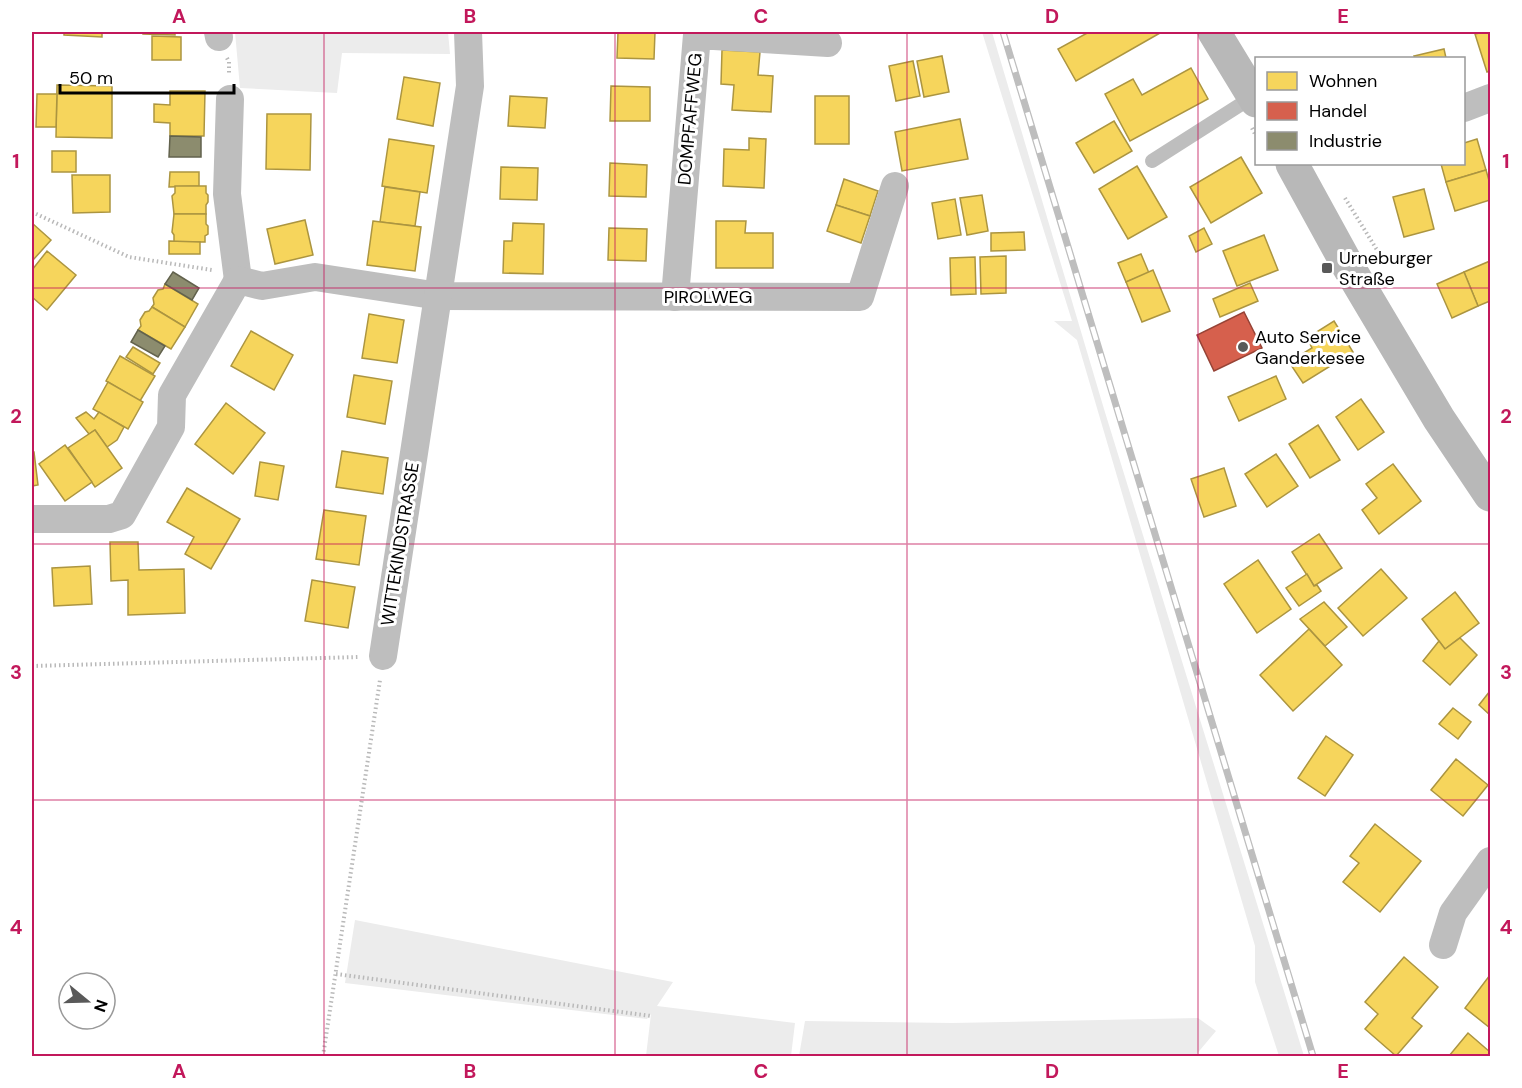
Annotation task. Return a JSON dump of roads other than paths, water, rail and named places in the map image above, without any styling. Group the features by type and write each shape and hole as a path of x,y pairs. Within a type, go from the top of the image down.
{"street":[{"name":"WITTEKINDSTRASSE","path":"383,656 470,86 468,32"},
{"path":"1214,32 1255,98"},
{"name":"DOMPFAFFWEG","path":"675,297 697,35 828,43"},
{"path":"1465,108 1491,98"},
{"path":"32,519 109,519 122,515 171,427 172,395 238,280 227,194 230,99"},
{"path":"1300,166 1348,266 1433,409 1491,495"},
{"name":"PIROLWEG","path":"238,280 262,286 315,277 439,296 860,297 895,186"},
{"path":"1443,945 1453,913 1491,861"}],"lane":[{"path":"1152,161 1238,105 1255,98"}],"railway":[{"path":"1003,32 1313,1056"}],"place":[{"name":"Urneburger Straße","path":"1327,268"},
{"name":"Auto Service Ganderkesee","path":"1243,347"}]}
